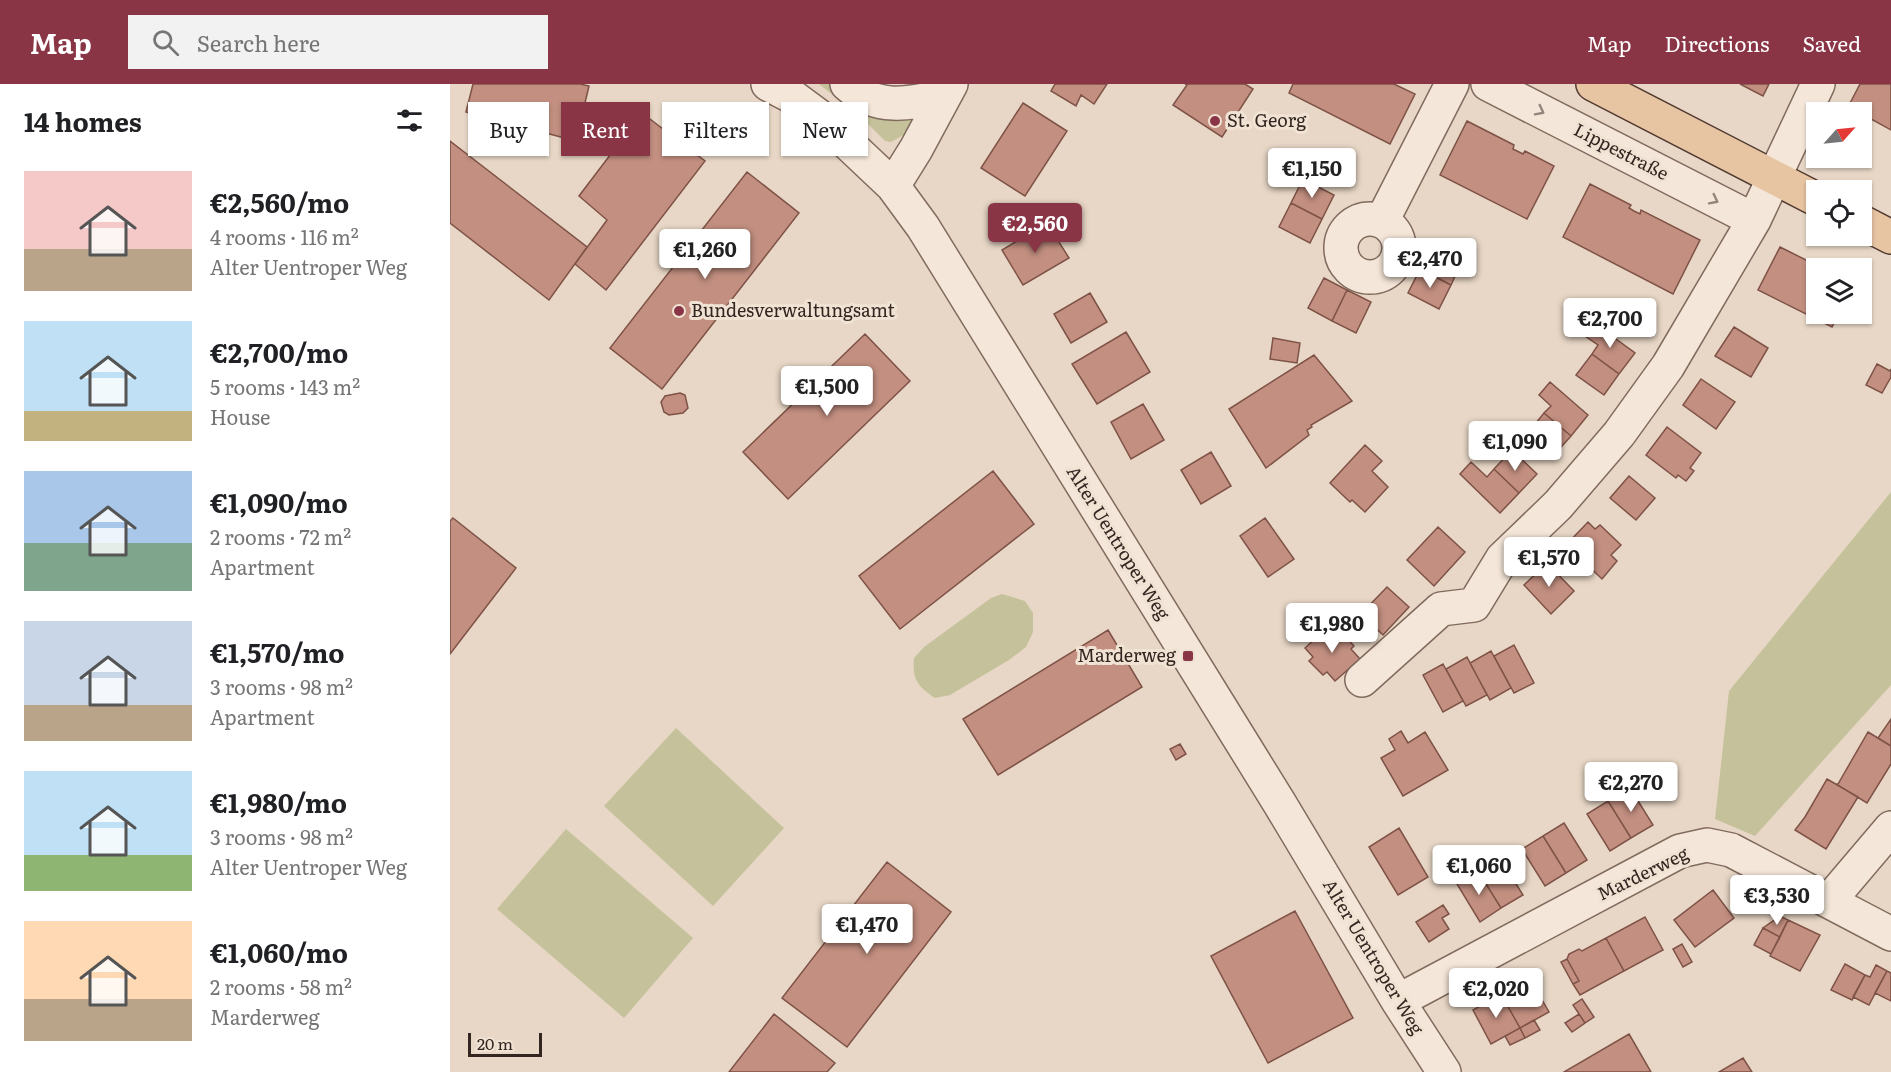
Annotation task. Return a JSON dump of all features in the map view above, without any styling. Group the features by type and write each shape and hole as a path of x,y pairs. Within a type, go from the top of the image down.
{"main road":[{"path":"1593,84 1806,194"},
{"path":"1872,227 1891,237"}],"street":[{"name":"Alter Uentroper Weg","path":"768,84 792,97 820,117 893,186 923,226 1321,871 1398,1001 1444,1072"},
{"path":"847,84 860,95 887,104 914,103 947,90"},
{"path":"1382,221 1452,84"},
{"name":"Lippestraße","path":"1488,84 1754,220"},
{"path":"1362,680 1441,609 1474,605 1502,559 1558,505 1625,425 1668,366 1754,220 1818,84"},
{"path":"893,186 916,149 947,90"},
{"path":"1829,901 1890,832"},
{"name":"Marderweg","path":"1398,1001 1680,851 1707,845 1731,849 1891,934"}],"shaded area":[{"path":"819,84 831,84 917,114 907,133 891,142 885,141 868,124 868,102 842,102"},
{"path":"1891,492 1891,685 1755,836 1715,819 1729,691"},
{"path":"1002,594 1025,601 1033,613 1033,632 1026,647 1009,660 950,695 935,698 917,682 914,658 924,647 991,598"},
{"path":"676,728 784,828 713,906 604,806"},
{"path":"566,829 693,938 624,1018 497,909"}],"building":[{"path":"473,84 580,84 589,86 585,102 561,102 561,137 549,134 549,102 468,102"},
{"path":"1055,84 1107,84 1094,104 1081,95 1076,106 1051,91"},
{"name":"St. Georg","path":"1185,84 1245,84 1253,89 1222,137 1173,105 1187,85"},
{"path":"1293,84 1394,84 1415,94 1390,144 1289,93"},
{"path":"1740,84 1769,84 1763,96"},
{"path":"1860,84 1891,84 1891,130 1872,120 1872,102 1851,102"},
{"path":"1023,103 1067,131 1025,196 981,168"},
{"path":"650,119 662,128 662,156 698,156 705,161 606,290 575,264 607,220 579,196 609,156 650,156"},
{"path":"1467,121 1514,145 1513,149 1523,154 1525,151 1554,166 1527,219 1440,175"},
{"path":"450,141 587,247 549,300 450,223"},
{"path":"747,172 799,213 662,389 610,348"},
{"path":"1303,179 1334,195 1322,219 1291,203"},
{"path":"1590,184 1631,205 1629,208 1634,211 1640,214 1641,210 1700,240 1673,294 1563,237"},
{"path":"1291,203 1322,219 1310,243 1279,227"},
{"path":"1047,223 1069,258 1023,285 1002,250"},
{"path":"1432,246 1462,261 1451,285 1420,269"},
{"path":"1780,247 1806,260 1806,314 1758,290"},
{"path":"1420,269 1451,285 1439,309 1408,293"},
{"path":"1324,278 1347,290 1332,321 1308,308"},
{"path":"1347,290 1371,302 1356,333 1332,321"},
{"path":"1090,293 1107,322 1071,343 1054,314"},
{"path":"1594,323 1635,353 1619,374 1592,354 1598,345 1585,336"},
{"path":"1734,327 1768,348 1751,377 1715,356"},
{"path":"1126,332 1150,372 1097,404 1072,364"},
{"path":"865,334 910,381 788,499 743,452"},
{"path":"1273,338 1300,343 1297,363 1270,359"},
{"path":"1592,354 1619,374 1604,395 1576,375"},
{"path":"1314,355 1352,401 1311,425 1312,427 1307,430 1309,435 1266,468 1229,409"},
{"path":"1877,364 1890,371 1891,369 1891,377 1882,393 1866,385"},
{"path":"1701,379 1735,402 1716,429 1683,405"},
{"path":"1550,382 1588,415 1571,436 1544,413 1551,406 1539,395"},
{"path":"680,393 685,395 688,408 683,413 669,415 664,412 661,402 665,396"},
{"path":"1143,404 1164,440 1131,459 1111,422"},
{"path":"1544,413 1571,436 1553,456 1527,434"},
{"path":"1667,427 1701,453 1690,468 1694,471 1686,481 1678,475 1676,478 1646,455"},
{"path":"1365,445 1382,461 1372,471 1388,487 1365,512 1352,500 1350,502 1330,483"},
{"path":"1512,450 1537,474 1519,493 1494,469"},
{"path":"1211,452 1231,486 1201,504 1181,470"},
{"path":"1471,462 1487,477 1494,469 1519,493 1500,513 1460,474"},
{"path":"993,471 1034,524 900,629 859,576"},
{"path":"1629,476 1655,498 1636,520 1610,498"},
{"path":"453,518 516,568 450,654 450,521"},
{"path":"1265,518 1294,559 1268,577 1240,536"},
{"path":"1588,522 1595,529 1600,525 1621,545 1611,555 1617,561 1602,579 1566,545"},
{"path":"1438,527 1465,552 1434,586 1407,560"},
{"path":"1547,563 1574,591 1551,614 1524,585"},
{"path":"1387,587 1409,607 1383,635 1361,614"},
{"path":"1329,626 1338,635 1341,632 1354,646 1351,649 1360,659 1335,681 1327,672 1323,675 1309,661 1313,657 1305,648"},
{"path":"1108,630 1142,687 998,775 963,719"},
{"path":"1514,645 1534,683 1514,693 1494,656"},
{"path":"1491,651 1511,688 1490,700 1470,663"},
{"path":"1467,657 1487,695 1466,706 1446,669"},
{"path":"1443,664 1463,701 1443,712 1423,675"},
{"path":"1891,719 1891,746 1878,738"},
{"path":"1401,731 1408,743 1425,732 1448,770 1403,796 1381,758 1395,750 1389,739"},
{"path":"1868,732 1891,746 1891,764 1867,803 1836,784"},
{"path":"1180,744 1186,754 1176,760 1170,749"},
{"path":"1827,779 1858,797 1826,849 1795,830"},
{"path":"1630,788 1653,825 1631,838 1608,801"},
{"path":"1608,801 1631,838 1610,851 1587,814"},
{"path":"1564,823 1587,860 1566,873 1543,836"},
{"path":"1399,828 1428,877 1398,895 1369,847"},
{"path":"1543,836 1566,873 1545,886 1522,849"},
{"path":"1500,858 1523,895 1501,908 1478,871"},
{"path":"887,862 951,912 847,1047 782,998"},
{"path":"1478,871 1501,908 1480,922 1457,884"},
{"path":"1713,890 1734,918 1695,947 1674,920"},
{"path":"1443,905 1449,914 1442,918 1449,929 1429,942 1416,922"},
{"path":"1295,911 1353,1018 1268,1063 1211,956"},
{"path":"1780,916 1788,920 1780,937 1763,928"},
{"path":"1645,917 1663,950 1624,971 1606,938"},
{"path":"1788,920 1820,935 1800,971 1770,956"},
{"path":"1763,928 1780,937 1771,954 1754,945"},
{"path":"1606,938 1624,971 1580,995 1573,984 1579,981 1567,959 1569,954 1579,949 1582,951"},
{"path":"1682,944 1692,962 1683,967 1673,949"},
{"path":"1567,959 1579,981 1573,984 1561,962"},
{"path":"1845,964 1865,975 1852,1000 1831,990"},
{"path":"1876,965 1887,971 1869,1005 1853,997 1865,975 1870,977"},
{"path":"1887,971 1891,973 1891,1001 1875,993"},
{"path":"1530,979 1549,1012 1520,1028 1501,994"},
{"path":"1501,994 1520,1028 1491,1044 1473,1010"},
{"path":"1582,999 1594,1017 1585,1023 1573,1005"},
{"path":"774,1014 835,1063 827,1072 729,1072"},
{"path":"1579,1014 1585,1023 1572,1032 1565,1023"},
{"path":"1534,1020 1540,1030 1525,1038 1520,1028"},
{"path":"1520,1028 1525,1038 1510,1045 1505,1036"},
{"path":"1629,1034 1651,1072 1564,1072"},
{"path":"1743,1058 1752,1072 1719,1072"}],"place":[{"name":"St. Georg","path":"1215,121"},
{"name":"Bundesverwaltungsamt","path":"679,311"},
{"name":"Marderweg","path":"1188,656"}]}
